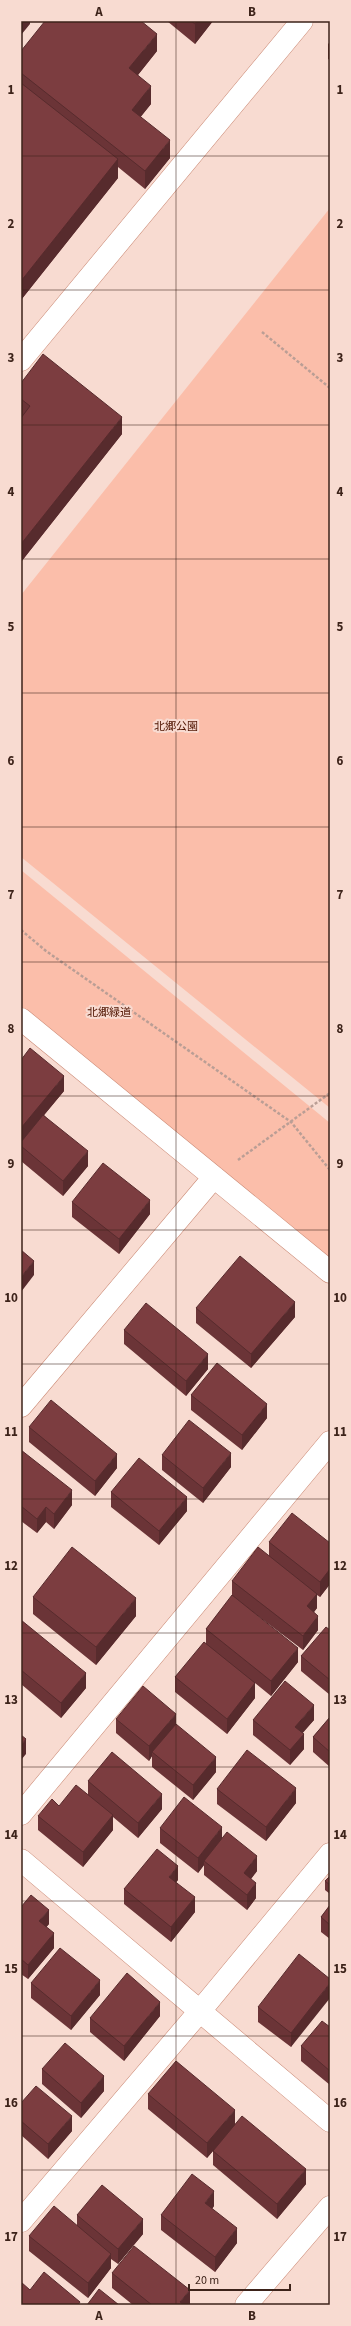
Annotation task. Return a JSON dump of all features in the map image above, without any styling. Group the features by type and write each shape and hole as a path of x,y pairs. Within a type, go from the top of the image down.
{"street":[{"path":"21,360 302,21"},
{"path":"21,1019 330,1272"},
{"path":"21,1406 214,1177"},
{"path":"21,1814 330,1442"},
{"path":"21,2221 200,2011 330,1854"},
{"path":"21,1860 330,2121"},
{"path":"246,2305 330,2207"}],"path":[{"path":"262,332 330,388"},
{"path":"21,930 46,951 291,1122 330,1170"},
{"path":"214,1177 330,1093"}],"green space":[{"name":"北郷公園","path":"330,208 330,1108 21,857 21,595"},
{"name":"北郷緑道","path":"21,870 330,1123 330,1262 21,1009"}],"building":[{"path":"45,21 141,21 157,34 129,68 151,86 132,110 170,140 145,171 21,73 21,51"},
{"path":"21,83 118,159 21,281"},
{"path":"43,354 122,417 21,544 21,418 30,406 21,399 21,383"},
{"path":"30,1048 64,1076 21,1128 21,1060"},
{"path":"43,1115 88,1151 63,1181 21,1146 21,1142"},
{"path":"103,1163 150,1200 119,1239 72,1202"},
{"path":"21,1250 34,1261 21,1277"},
{"path":"240,1256 295,1302 251,1354 196,1308"},
{"path":"146,1303 208,1354 186,1381 124,1330"},
{"path":"217,1363 267,1404 242,1435 191,1395"},
{"path":"51,1400 117,1454 95,1481 29,1427"},
{"path":"189,1420 231,1453 203,1488 162,1455"},
{"path":"21,1450 72,1490 54,1514 46,1507 37,1519 21,1506"},
{"path":"139,1458 187,1497 159,1531 111,1492"},
{"path":"292,1513 330,1543 330,1569 320,1582 269,1542"},
{"path":"72,1547 136,1598 96,1647 33,1597"},
{"path":"258,1547 317,1594 307,1606 318,1616 303,1636 232,1581"},
{"path":"232,1595 298,1648 271,1681 206,1629"},
{"path":"21,1620 86,1673 61,1703 21,1670"},
{"path":"326,1627 330,1630 330,1680 301,1656"},
{"path":"204,1642 255,1683 227,1719 175,1677"},
{"path":"285,1681 314,1705 295,1727 304,1734 290,1750 253,1720"},
{"path":"143,1686 176,1714 149,1746 116,1719"},
{"path":"330,1717 330,1752 313,1737"},
{"path":"176,1724 216,1757 193,1785 152,1752"},
{"path":"21,1735 26,1739 21,1745"},
{"path":"247,1750 296,1788 266,1827 217,1789"},
{"path":"112,1752 162,1794 138,1823 88,1781"},
{"path":"76,1785 113,1815 83,1852 38,1816 52,1799 59,1806"},
{"path":"184,1797 222,1827 198,1858 160,1828"},
{"path":"227,1832 257,1856 244,1873 256,1883 247,1895 204,1861"},
{"path":"157,1849 178,1866 169,1877 195,1897 171,1927 124,1889"},
{"path":"330,1876 330,1885 325,1881"},
{"path":"31,1895 49,1910 39,1921 54,1933 28,1965 21,1959 21,1907"},
{"path":"330,1905 330,1925 321,1917"},
{"path":"60,1948 100,1980 71,2016 31,1983"},
{"path":"299,1954 330,1979 330,1983 291,2033 258,2007"},
{"path":"127,1973 160,2002 124,2046 90,2018"},
{"path":"322,2021 330,2027 330,2071 301,2046"},
{"path":"65,2043 104,2076 81,2103 42,2069"},
{"path":"176,2061 235,2110 207,2143 148,2094"},
{"path":"36,2086 72,2116 48,2144 21,2121 21,2103"},
{"path":"242,2116 306,2169 277,2204 213,2151"},
{"path":"192,2174 214,2191 205,2203 237,2228 215,2257 161,2215"},
{"path":"102,2185 143,2219 118,2249 77,2215"},
{"path":"54,2206 111,2254 88,2283 29,2236"},
{"path":"134,2246 190,2290 180,2302 184,2305 152,2305 112,2273"},
{"path":"44,2272 80,2302 78,2305 21,2305 21,2282 30,2290"},
{"path":"99,2289 119,2305 87,2305"}]}
